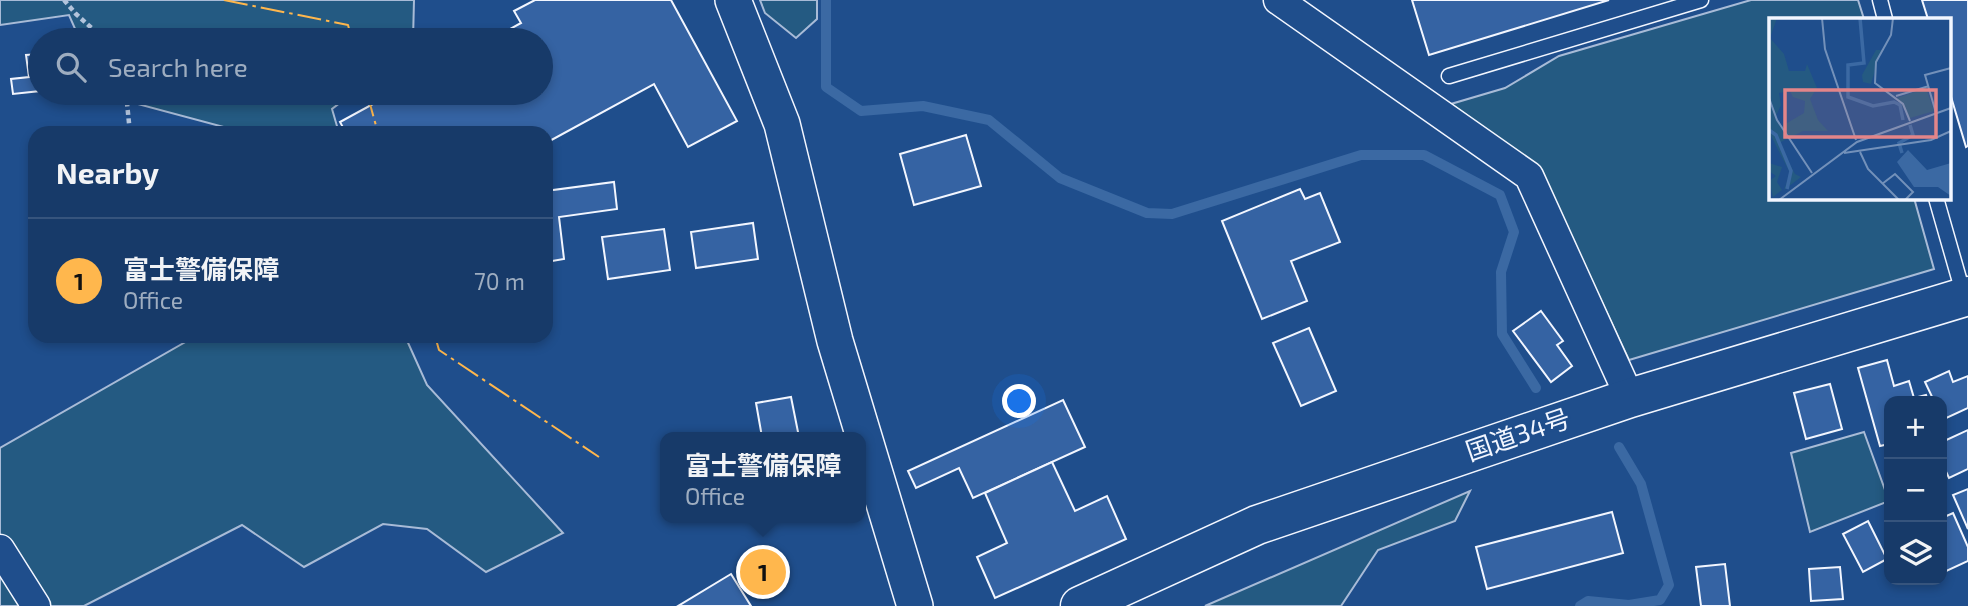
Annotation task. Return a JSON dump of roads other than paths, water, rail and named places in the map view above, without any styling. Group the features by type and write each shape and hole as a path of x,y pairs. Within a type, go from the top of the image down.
{"highway":[{"name":"国道34号","path":"1080,606 1257,525 1630,398 1966,297"}],"street":[{"path":"733,0 782,124 835,341 862,432"},
{"path":"1278,0 1529,176 1630,398"},
{"path":"866,444 915,606"},
{"path":"0,549 36,606"}],"lane":[{"path":"1449,76 1701,0"},
{"path":"1880,0 1885,18"},
{"path":"1937,200 1966,297"}],"waterway":[{"path":"826,0 826,87 861,111 923,106 989,120 1060,178 1147,213 1172,214 1361,155 1424,155 1500,195 1514,232 1501,272 1502,334 1536,388"},
{"path":"1580,606 1588,601 1629,605 1660,600 1669,585 1641,484 1619,447"}],"place":[{"name":"富士警備保障","path":"763,572"}]}
